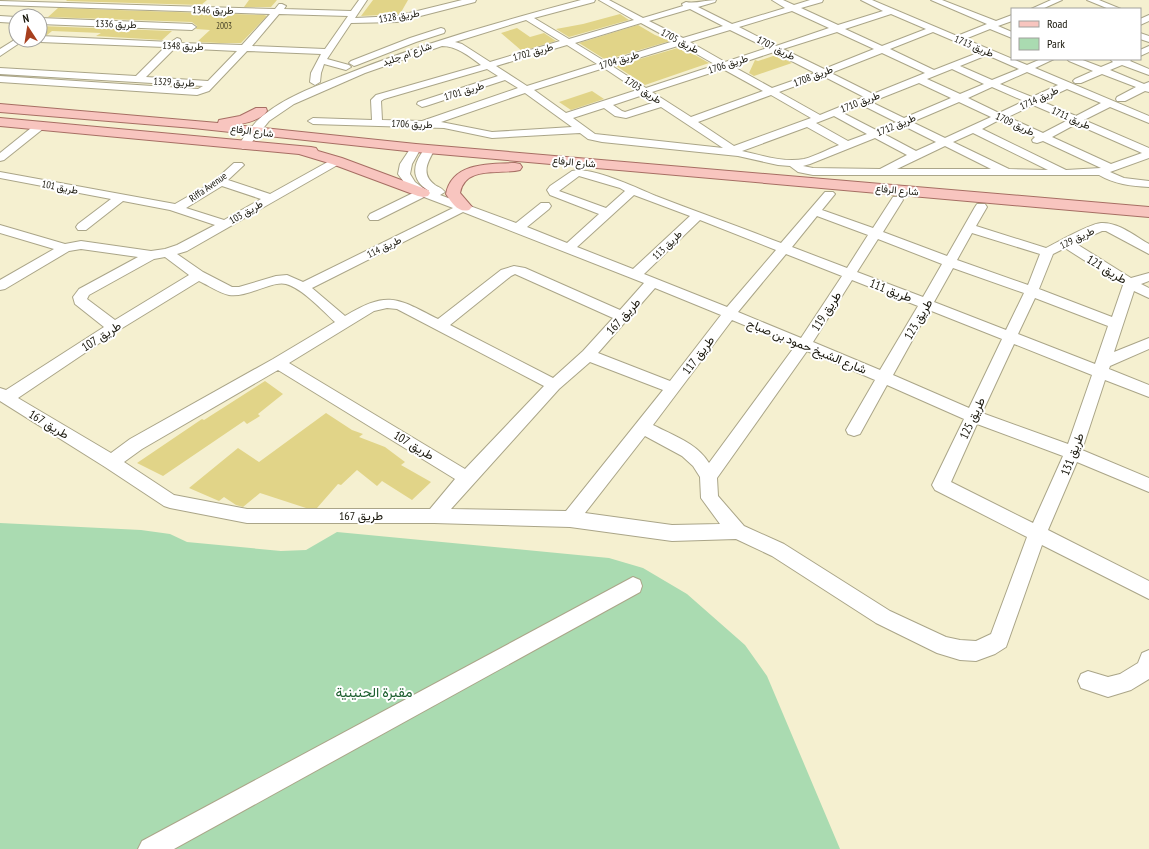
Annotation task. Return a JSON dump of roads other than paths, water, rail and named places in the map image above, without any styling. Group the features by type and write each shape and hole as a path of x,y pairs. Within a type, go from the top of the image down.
{"main road":[{"name":"شارع الرفاع","path":"0,108 193,124 243,138"},
{"path":"193,124 234,122 244,120 261,111"},
{"path":"275,112 271,121 273,129 298,143 337,161 424,193"},
{"name":"شارع الرفاع","path":"0,122 243,138 420,154 1149,212"},
{"name":"شارع الرفاع","path":"420,154 515,167 578,173 1149,222"},
{"path":"464,207 453,194 455,183 465,174 481,169 515,167"}],"street":[{"path":"137,80 221,0"},
{"path":"209,85 245,48 287,0"},
{"path":"315,82 316,73 325,56 363,0"},
{"name":"طريق 1328","path":"351,17 394,19 472,0"},
{"path":"503,14 560,0"},
{"name":"شارع ام جليد","path":"243,138 275,112 350,76 438,43 591,0"},
{"name":"طريق 1705","path":"603,0 818,118"},
{"name":"طريق 1707","path":"680,0 823,73 903,121 1009,173"},
{"name":"طريق 1702","path":"377,122 376,100 380,97 712,0"},
{"path":"776,0 933,73"},
{"name":"طريق 1704","path":"421,124 605,64 819,0"},
{"name":"طريق 1713","path":"865,0 987,52 1011,59"},
{"name":"طريق 1713","path":"883,0 1011,54"},
{"path":"935,0 1011,34"},
{"path":"1091,0 1112,8 1120,0"},
{"name":"طريق 1346","path":"0,3 57,3 210,10 277,11 351,17"},
{"path":"48,10 57,3"},
{"path":"1039,8 1057,3"},
{"name":"طريق 1706","path":"566,118 891,11"},
{"name":"طريق 1703","path":"527,17 605,64 735,151"},
{"path":"956,39 1011,18"},
{"path":"341,32 371,26 394,19"},
{"name":"طريق 1336","path":"48,21 197,23"},
{"name":"شارع ام جليد","path":"243,138 261,111 315,82 346,67 413,40 451,28"},
{"name":"طريق 1708","path":"691,121 823,73 933,29"},
{"name":"طريق 1348","path":"48,39 245,48 325,56 331,64 346,67"},
{"name":"طريق 1701","path":"438,43 455,44 526,89 582,130"},
{"name":"طريق 1710","path":"735,151 987,52"},
{"name":"طريق 1713","path":"1016,60 1078,81 1149,110"},
{"name":"طريق 1712","path":"582,130 592,137 602,139 735,151 778,162 806,162 876,134 993,83 1030,64 1045,60"},
{"path":"1075,60 1148,87"},
{"path":"1078,81 1121,60 1149,72"},
{"name":"طريق 1713","path":"1030,64 1067,85 1149,120"},
{"name":"طريق 1711","path":"952,66 1032,100 1149,153"},
{"name":"طريق 1329","path":"0,71 206,83 209,85 202,91 192,92 0,79"},
{"name":"طريق 1701","path":"422,104 506,77"},
{"name":"طريق 1709","path":"919,79 1043,137 1106,170 1112,179 1149,184"},
{"name":"طريق 1714","path":"880,172 1067,85"},
{"path":"1121,99 1148,87"},
{"path":"606,104 619,114 626,115 664,103"},
{"path":"1017,149 1110,103"},
{"path":"834,112 917,156"},
{"name":"طريق 1706","path":"313,121 444,125 478,133 492,134 582,130"},
{"path":"808,123 847,145"},
{"path":"0,158 44,126"},
{"path":"974,129 1064,173"},
{"path":"794,163 797,168 804,171 1064,173 1106,170 1149,153"},
{"name":"شارع الشيخ حمود بن صباح","path":"420,154 406,164 404,174 411,184 424,193 464,207 653,282 973,416 1149,485"},
{"name":"شارع الشيخ حمود بن صباح","path":"420,154 420,172 427,186 464,207"},
{"name":"طريق 103","path":"151,255 167,253 182,248 337,161"},
{"name":"Riffa Avenue","path":"176,208 220,181 238,165"},
{"path":"578,173 554,188 554,194 608,213"},
{"name":"طريق 111","path":"578,173 634,190 651,198 785,248 1009,336 1101,367 1149,391"},
{"name":"طريق 101","path":"0,174 176,208 225,224"},
{"path":"220,181 271,198"},
{"path":"568,248 634,190"},
{"path":"374,217 424,193"},
{"name":"طريق 117","path":"570,519 729,314 829,194"},
{"path":"82,227 120,198"},
{"name":"طريق 119","path":"708,477 804,344 851,274 897,200"},
{"path":"518,228 545,206"},
{"name":"طريق 114","path":"303,286 464,207"},
{"name":"طريق 123","path":"854,430 885,378 981,207"},
{"path":"815,211 1116,324"},
{"name":"طريق 113","path":"635,275 698,215"},
{"name":"طريق 129","path":"1047,252 1104,226 1112,228 1149,250"},
{"path":"969,228 1047,252"},
{"path":"0,229 65,248"},
{"name":"طريق 121","path":"1066,243 1149,294"},
{"path":"0,286 65,248 81,245 151,255"},
{"name":"طريق 125","path":"1037,534 941,485 1031,291 1047,252"},
{"path":"167,253 198,275 230,290 240,291 276,280 287,279 303,286 344,322"},
{"path":"114,327 80,301 80,297 84,292 151,255"},
{"path":"440,325 506,273 514,270 520,271 622,316"},
{"name":"طريق 107","path":"3,396 198,275"},
{"path":"1130,283 1149,277"},
{"name":"طريق 167","path":"3,396 111,462 170,501 247,516 434,516 467,478 554,385 588,355 653,282"},
{"name":"طريق 131","path":"738,531 778,550 883,617 944,646 960,650 976,651 988,647 999,640 1037,534 1073,454 1130,283"},
{"path":"111,462 136,444 278,363 370,307 387,303 400,305 554,385"},
{"path":"1101,367 1149,343"},
{"path":"588,355 673,388"},
{"name":"طريق 107","path":"278,363 467,478"},
{"path":"642,427 688,451 699,461 708,477 710,498 738,531"},
{"path":"434,516 570,519 672,533 738,531"},
{"path":"1037,534 1149,590"},
{"path":"150,849 633,586"},
{"path":"1088,681 1108,687 1124,683 1145,670 1149,660"}],"park label":[{"name":"مقبرة الحنينية","path":"374,692"}]}
